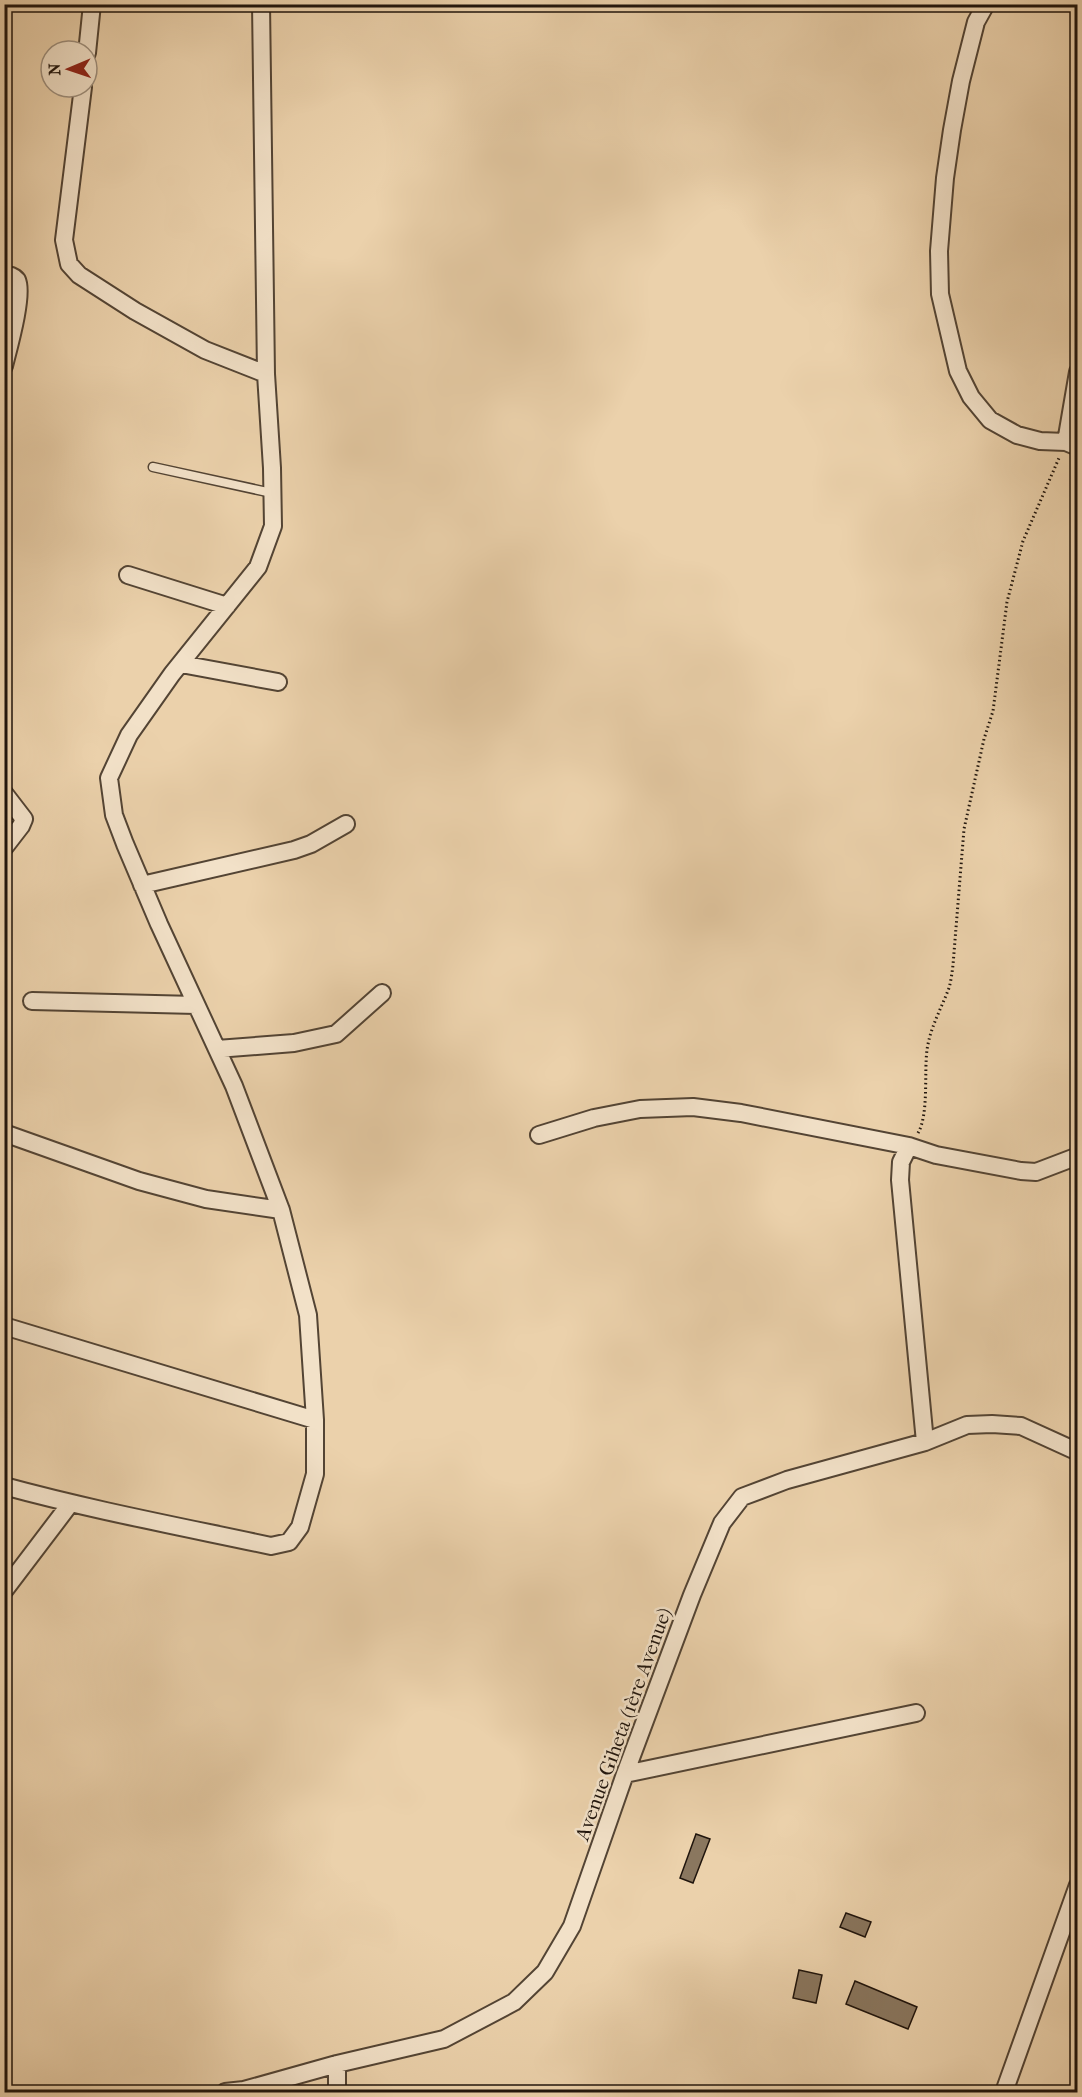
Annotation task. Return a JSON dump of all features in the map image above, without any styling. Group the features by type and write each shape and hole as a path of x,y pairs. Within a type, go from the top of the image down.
{"street":[{"path":"88,39 92,4"},
{"path":"4,1486 70,1504 271,1546 290,1542 300,1527 315,1474 315,1420 308,1316 281,1210 234,1086 142,885 114,815 109,778 129,735 181,664 258,567 273,526 266,374 261,4"},
{"path":"986,4 976,22 961,81 945,178 939,251 940,294 958,371 971,397 990,420 1017,435 1072,445 1077,372"},
{"path":"82,99 64,240 69,264 80,275 135,310 205,350 266,374"},
{"path":"4,274 15,278 18,283 17,312 4,366"},
{"path":"128,575 227,606"},
{"path":"181,664 278,682"},
{"path":"4,793 24,819 4,848"},
{"path":"142,885 294,850 311,844 346,824"},
{"path":"217,1049 294,1043 336,1034 382,993"},
{"path":"32,1001 196,1005"},
{"path":"539,1135 594,1118 640,1109 693,1107 741,1113 1021,1171 1036,1172 1077,1156"},
{"path":"4,1133 139,1181 206,1198 281,1210"},
{"path":"909,1146 902,1162 900,1180 925,1442"},
{"path":"4,1326 315,1420"},
{"name":"Avenue Giheta (1ère Avenue)","path":"225,2092 244,2090 337,2064 444,2039 514,2002 545,1972 573,1926 625,1774 692,1595 722,1523 742,1497 787,1480 925,1442 967,1425 1021,1426 1077,1452"},
{"path":"4,1591 70,1504"},
{"path":"625,1774 916,1713"},
{"path":"1004,2092 1077,1884"},
{"path":"337,2064 337,2092"}],"lane":[{"path":"153,466 272,493"}],"path":[{"path":"909,1146 921,1128 927,1048 935,1018 949,987 953,965 964,829 976,770 993,711 1007,602 1023,541 1072,445"}],"building":[{"path":"696,1834 710,1839 693,1883 680,1878"},
{"path":"846,1913 871,1922 865,1937 840,1927"},
{"path":"799,1970 822,1975 816,2003 793,1998"},
{"path":"855,1981 917,2007 908,2029 846,2004"}]}
